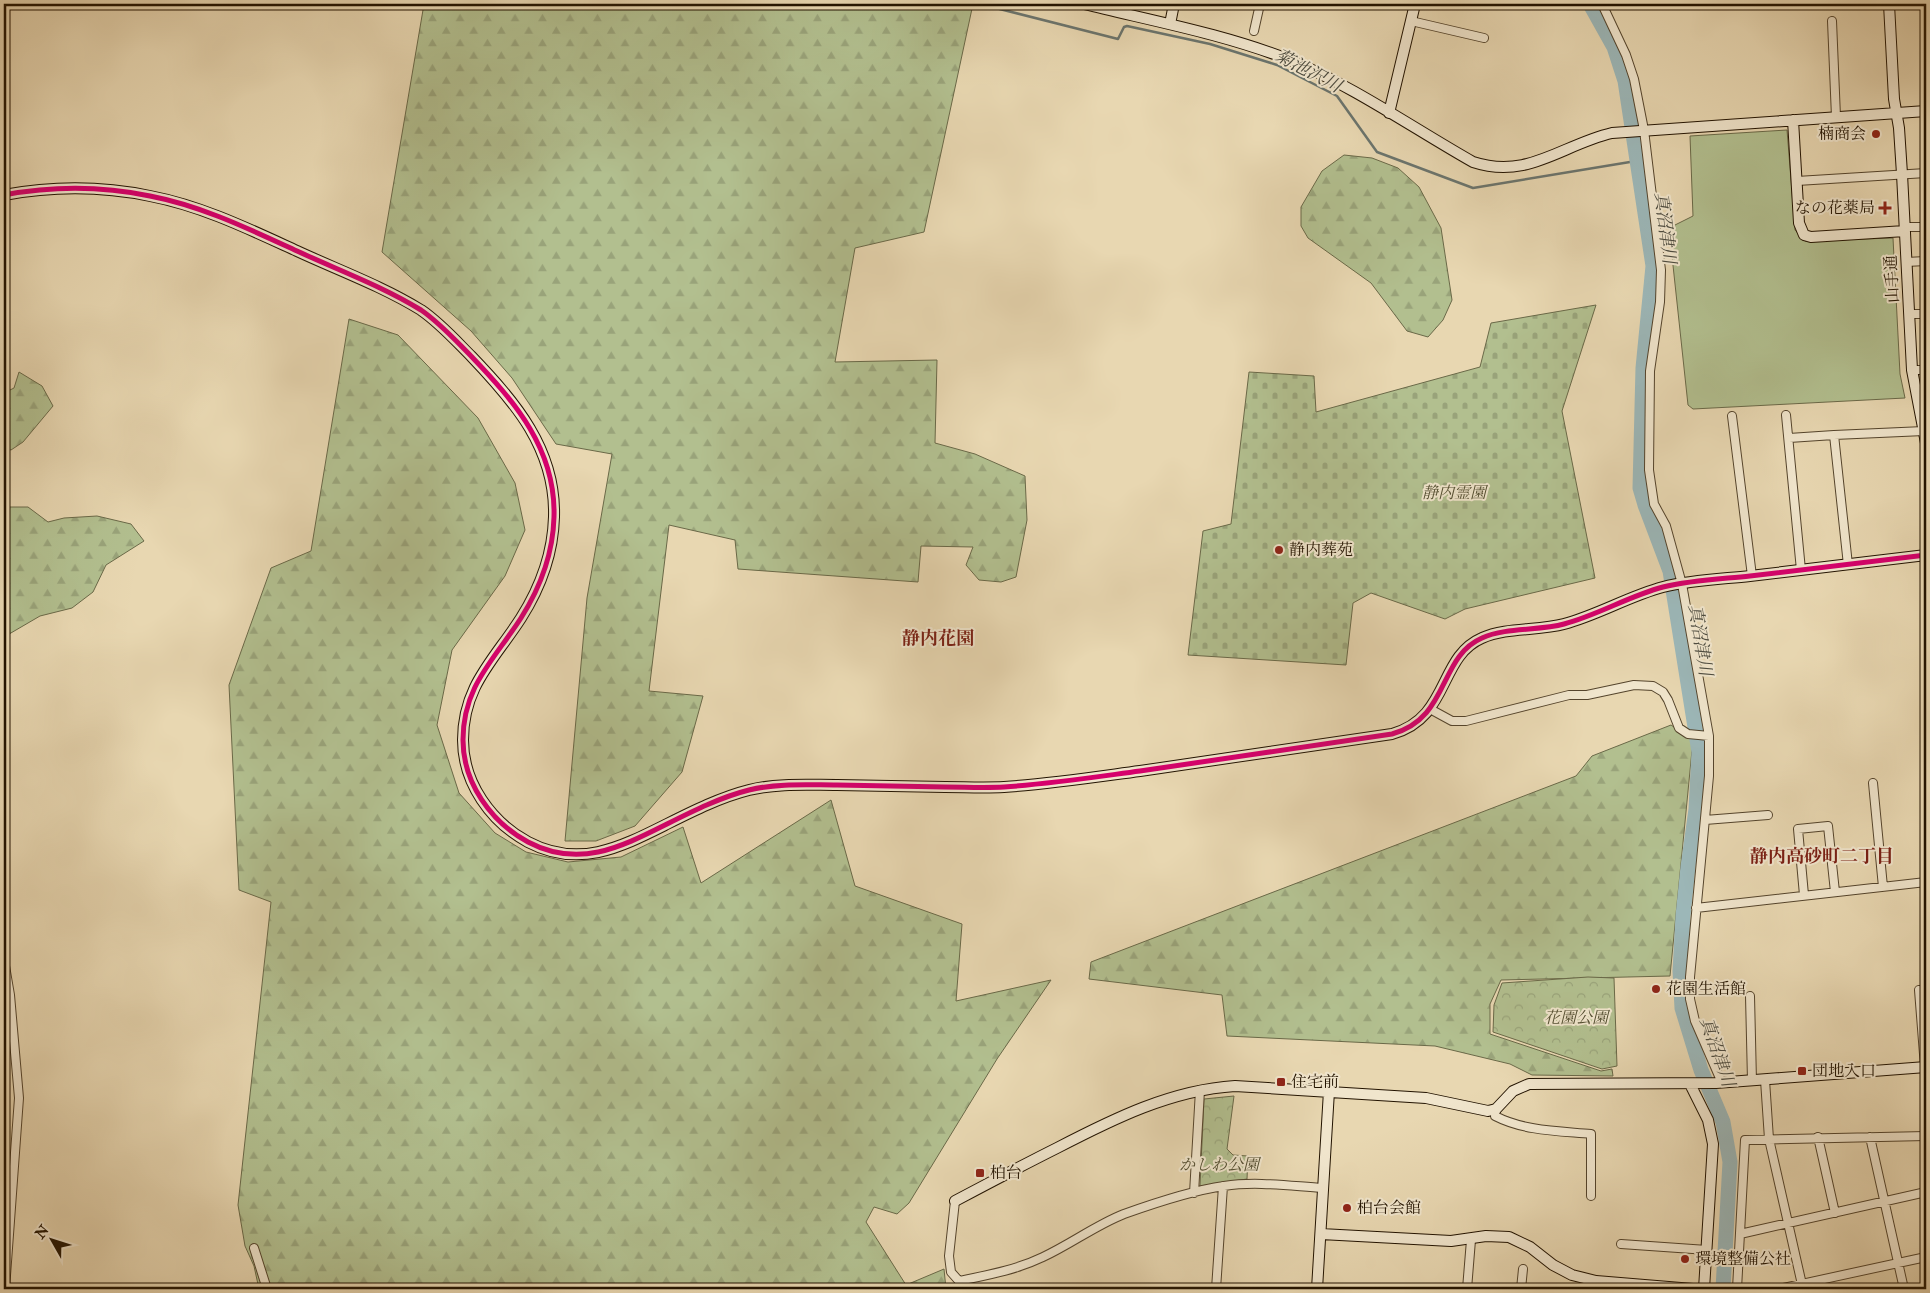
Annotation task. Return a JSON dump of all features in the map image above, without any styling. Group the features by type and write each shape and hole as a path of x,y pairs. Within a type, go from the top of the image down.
{"street":[{"path":"1084,4 1102,6 1229,40 1289,60 1317,72 1473,162 1501,168 1532,163 1592,137 1626,131 1926,111"},
{"path":"1170,24 1174,4"},
{"path":"1254,32 1260,4"},
{"path":"1389,113 1415,4"},
{"path":"1602,4 1626,55 1634,79 1661,270 1660,302 1650,371 1649,470 1654,504 1666,526 1680,584 1706,736 1709,776 1690,977 1690,999 1695,1021 1719,1083"},
{"name":"山手通","path":"1889,4 1894,99 1902,174 1912,370 1926,443"},
{"path":"1411,21 1484,38"},
{"path":"1832,21 1836,117"},
{"path":"1793,120 1799,223 1804,235 1811,237 1926,226"},
{"path":"1797,181 1926,174"},
{"path":"4,195 48,189 73,188 117,191 170,200 226,219 391,294 418,309 443,328 506,393 532,431 543,452 553,496 552,532 546,566 532,601 518,624 479,676 470,696 465,714 463,748 474,786 482,802 494,817 524,839 553,851 570,854 590,854 610,850 629,843 673,820 730,796 774,785 999,788 1070,780 1392,734 1410,728 1418,722 1437,699 1457,660 1472,644 1493,634 1558,626 1581,620 1664,587 1680,584 1926,555"},
{"path":"1906,262 1926,261"},
{"path":"1909,314 1926,314"},
{"path":"1912,370 1926,370"},
{"path":"1786,415 1801,570"},
{"path":"1732,416 1752,576"},
{"path":"1789,438 1834,434 1924,431"},
{"path":"1834,434 1848,565"},
{"path":"1430,709 1452,722 1569,695 1587,695 1634,686 1653,686 1663,692 1668,700 1679,728 1688,734 1706,736"},
{"path":"1873,783 1883,887"},
{"path":"1926,795 1926,802"},
{"path":"1705,820 1768,815"},
{"path":"1804,895 1798,829 1828,826 1835,892"},
{"path":"1696,908 1926,882"},
{"path":"4,960 10,995 19,1098 5,1289"},
{"path":"1591,1196 1591,1134 1547,1130 1509,1123 1495,1116 1496,1109 1513,1090 1529,1084 1719,1083 1926,1067 1919,990"},
{"path":"1750,996 1752,1081"},
{"path":"1764,1080 1770,1139 1802,1287"},
{"path":"1694,1084 1708,1120 1712,1138 1704,1289"},
{"path":"1323,1188 1254,1184 1223,1186 1123,1214 1043,1257 1001,1273 959,1281 951,1272 949,1256 955,1200 1115,1118 1144,1106 1200,1090 1235,1086 1426,1098 1488,1111 1496,1109"},
{"path":"1194,1193 1200,1090"},
{"path":"1317,1289 1329,1091"},
{"path":"1737,1289 1745,1140 1926,1136"},
{"path":"1870,1137 1904,1289"},
{"path":"1818,1138 1835,1213"},
{"path":"1216,1289 1223,1186"},
{"path":"1740,1234 1926,1192"},
{"path":"1321,1234 1451,1241 1471,1240 1486,1236 1509,1237 1530,1247 1562,1271 1584,1279 1693,1289"},
{"path":"1467,1289 1471,1240"},
{"path":"1621,1244 1707,1250"},
{"path":"254,1248 267,1289"},
{"path":"1778,1289 1802,1287 1926,1257"},
{"path":"1521,1289 1523,1269"}],"green space":[{"path":"424,4 973,4 924,232 855,248 835,362 937,360 935,443 975,454 1025,476 1027,520 1016,577 1001,582 979,580 966,565 973,547 921,546 918,582 738,569 735,540 669,525 649,691 703,696 682,772 635,826 596,841 565,841 587,598 612,454 556,444 512,378 471,331 382,252"},
{"path":"1787,130 1795,230 1805,241 1893,238 1900,374 1905,398 1693,409 1688,405 1669,228 1693,216 1690,136"},
{"path":"1344,155 1372,158 1398,168 1419,187 1441,228 1452,300 1443,320 1428,337 1407,331 1371,283 1308,238 1301,226 1301,207 1322,171"},
{"name":"静内霊園","path":"1596,305 1562,411 1595,578 1465,609 1445,619 1371,593 1353,603 1346,665 1188,655 1203,531 1231,524 1249,372 1314,376 1316,412 1480,367 1491,323"},
{"path":"349,319 398,335 478,418 515,483 525,530 505,576 452,650 437,725 459,793 495,833 526,852 568,862 621,857 683,827 701,883 831,800 855,886 962,924 956,1001 1051,980 997,1059 909,1203 897,1214 874,1207 866,1222 906,1285 944,1269 946,1289 259,1289 254,1266 245,1246 238,1205 271,902 239,890 229,685 271,568 311,551"},
{"path":"19,372 42,386 53,406 23,442 11,450 4,448 4,393 14,388"},
{"path":"4,507 28,507 48,522 64,518 97,516 131,524 144,541 106,565 93,592 72,608 40,616 4,637"},
{"path":"1671,725 1693,740 1670,976 1501,980 1490,1004 1490,1034 1601,1071 1612,1069 1613,1076 1532,1075 1510,1064 1435,1046 1227,1036 1222,995 1089,979 1091,962 1576,776 1592,756"},
{"name":"花園公園","path":"1588,977 1614,978 1617,1066 1602,1069 1493,1032 1494,1005 1502,983"},
{"name":"かしわ公園","path":"1234,1096 1227,1149 1233,1155 1248,1156 1247,1179 1200,1186 1204,1099"}],"waterway":[{"name":"菊池沢川","path":"980,4 1118,39 1124,27 1127,26 1210,44 1277,65 1337,96 1377,152 1473,188 1636,161"},
{"name":"真沼津川","path":"1590,4 1614,47 1625,81 1653,266 1643,368 1640,488 1670,571 1699,752 1696,809 1683,916 1680,971 1682,1008 1701,1070 1723,1122 1730,1162 1723,1289"}],"cycle path":[{"path":"4,195 40,190 77,188 114,190 169,200 225,219 375,286 421,310 435,320 503,391 530,428 548,470 553,492 553,531 540,583 521,618 482,674 468,704 464,721 464,756 474,786 482,800 502,824 528,842 547,850 565,854 599,852 616,847 718,800 760,788 782,785 1021,786 1140,771 1392,734 1411,726 1424,715 1434,702 1458,659 1468,647 1482,638 1501,632 1564,624 1650,591 1695,581 1926,555"}],"place":[{"name":"楠商会","path":"1876,134"},
{"name":"なの花薬局","path":"1885,208"},
{"name":"静内葬苑","path":"1279,550"},
{"name":"花園生活館","path":"1656,989"},
{"name":"団地入口","path":"1802,1071"},
{"name":"住宅前","path":"1281,1082"},
{"name":"柏台","path":"980,1173"},
{"name":"柏台会館","path":"1347,1208"},
{"name":"環境整備公社","path":"1685,1259"}],"district":[{"name":"静内花園","path":"938,638"},
{"name":"静内高砂町二丁目","path":"1822,856"}]}
